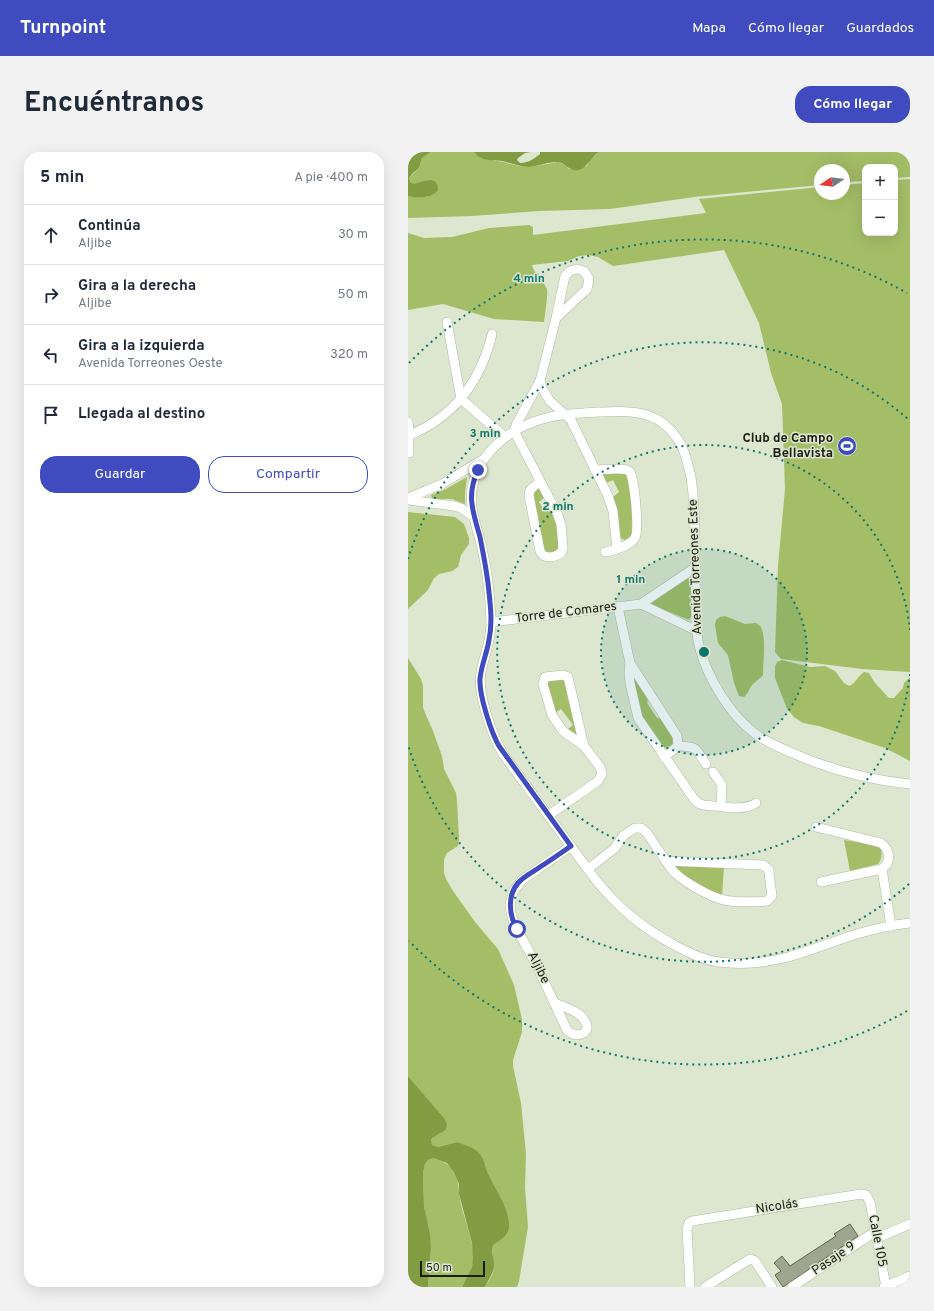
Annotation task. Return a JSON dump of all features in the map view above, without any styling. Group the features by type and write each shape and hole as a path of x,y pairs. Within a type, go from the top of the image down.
{"street":[{"path":"540,481 530,490 528,496 542,555 545,557 556,556 561,553 563,548 560,518 514,431 540,381 565,276 573,270 577,269 584,271 589,279 587,289 556,318"},
{"path":"447,322 461,399 505,437"},
{"path":"410,435 437,421 461,399 481,366 492,334"},
{"path":"540,381 542,388 550,401 565,414 574,425 596,470 612,506 618,549"},
{"name":"Avenida Torreones Este","path":"485,458 505,437 514,431 537,420 565,414 630,411 646,414 659,421 676,437 686,456 692,488 696,523 698,644 715,685 740,720 754,733 775,745 816,763 869,778 910,784"},
{"path":"408,422 410,435 408,443 409,453"},
{"path":"408,499 447,481 485,458"},
{"path":"485,458 475,476 471,491 471,504 485,561 489,595 491,622 488,646 480,679 482,694 492,731 503,754 612,899 644,927 659,936 694,955 718,962 748,963 776,960 861,933 910,923"},
{"path":"596,470 624,469 629,472 632,476 637,511 636,535 632,541 618,549 606,552"},
{"path":"408,499 454,506 461,508 474,517"},
{"name":"Torre de Comares","path":"491,622 641,604 696,567"},
{"path":"641,604 697,631"},
{"path":"618,607 630,663 630,684 638,718 664,757 696,801 700,804 746,807 756,803"},
{"path":"630,663 677,736 678,746"},
{"path":"549,816 598,781 601,777 601,769 584,746 563,732 552,715 543,684 546,676 563,675 569,678 584,746"},
{"path":"664,757 678,746 695,748 706,764"},
{"path":"713,772 722,785 721,806"},
{"path":"816,827 881,843 886,848 889,856 887,864 882,869 821,882"},
{"path":"588,869 615,848 623,836 638,828 646,831 666,861 672,870 678,876 709,895 721,900 734,901 765,901 769,900 772,896 769,873 763,865 666,861"},
{"name":"Aljibe","path":"555,1003 514,924 510,905 513,892 522,880 571,846"},
{"path":"882,869 891,926"},
{"name":"Nicolás","path":"690,1287 687,1229 689,1223 694,1220 851,1195 866,1195"},
{"name":"Calle 105","path":"866,1195 870,1202 885,1287"},
{"name":"Pasaje 9","path":"792,1287 876,1234 910,1224"},
{"path":"705,1287 748,1259 752,1259 754,1261 772,1287"},
{"path":"885,1287 910,1276"}],"shaded area":[{"path":"416,152 431,152 422,158 419,168 409,178 411,183 414,184 430,180 436,182 438,190 432,195 420,197 408,196 408,159"},
{"path":"431,152 474,152 481,158 519,166 530,167 558,162 565,165 569,169 587,166 590,160 599,152 910,152 910,177 898,178 898,164 862,164 862,181 850,182 850,164 814,164 814,186 694,197 610,209 408,218 408,196 428,197 411,183 409,178 419,168 422,158"},
{"path":"474,152 531,152 525,153 518,158 517,160 520,163 535,158 540,154 540,152 599,152 582,169 572,170 560,162 529,167 502,161 483,159"},
{"name":"Club de Campo Bellavista","path":"910,179 910,672 862,669 781,659 775,652 778,566 785,489 782,404 771,373 759,323 724,250 613,266 598,257 589,255 579,256 568,261 532,265 547,289 544,322 494,319 443,304 408,310 408,233 424,238 452,237 489,228 529,225 533,227 533,235 706,213 699,199 814,188 814,200 850,200 850,184 862,183 862,236 898,236 898,180"},
{"path":"602,473 627,474 634,505 633,535 625,540 620,538 613,497 619,492 613,480 606,483"},
{"path":"467,477 465,504 452,499 432,499 431,495 446,489"},
{"path":"539,488 545,497 539,502 544,511 550,509 557,520 561,548 558,552 545,553 533,491"},
{"path":"408,512 455,517 464,524 469,538 469,544 461,555 458,567 452,571 439,574 434,578 428,590 408,609"},
{"path":"686,579 689,579 691,582 691,617 689,620 652,605 653,600"},
{"path":"725,616 745,624 756,623 761,628 763,635 763,675 753,684 744,697 739,696 734,683 728,655 718,643 715,625 716,620"},
{"path":"408,658 421,679 423,686 423,707 442,756 444,769 456,793 459,839 458,846 447,853 444,859 444,873 453,891 475,922 498,949 514,985 522,1019 522,1032 513,1060 513,1066 521,1103 526,1154 525,1188 528,1227 517,1287 485,1287 493,1272 493,1245 507,1233 492,1183 479,1153 457,1142 437,1147 431,1145 431,1140 441,1133 447,1124 445,1119 408,1076"},
{"path":"782,660 810,667 825,666 835,671 844,683 849,686 853,684 864,672 869,673 875,683 889,698 894,698 910,677 910,761 885,748 819,726 803,723 794,717 787,709 775,678 775,667 777,662"},
{"path":"633,676 649,697 647,703 657,718 663,719 675,737 674,744 664,748 641,718"},
{"path":"564,677 578,736 567,731 573,725 561,709 555,713 545,681"},
{"path":"844,840 875,845 881,848 882,852 880,861 878,864 850,871"},
{"path":"675,865 724,867 722,896 677,872"},
{"path":"408,1076 445,1119 447,1124 446,1129 431,1140 432,1145 438,1147 457,1142 477,1151 481,1155 488,1173 505,1206 509,1221 509,1228 505,1236 493,1245 492,1251 494,1268 485,1287 462,1287 472,1267 473,1259 472,1243 459,1194 459,1184 454,1172 447,1163 433,1158 428,1160 425,1164 423,1173 424,1206 431,1248 428,1287 408,1287"},
{"path":"433,1158 448,1165 456,1175 459,1196 473,1247 473,1262 470,1272 462,1287 428,1287 431,1248 424,1206 423,1173 425,1164 428,1160"}],"building":[{"path":"850,1224 858,1236 783,1287 775,1275 781,1271 774,1263 782,1256 790,1266 836,1236 834,1234"}],"place":[{"name":"Club de Campo Bellavista","path":"847,446"}],"route":[{"path":"478,470 471,491 471,504 484,554 491,622 491,631 482,666 480,686 492,731 503,754 571,846 526,877 515,887 510,905 512,918 517,929"}]}
